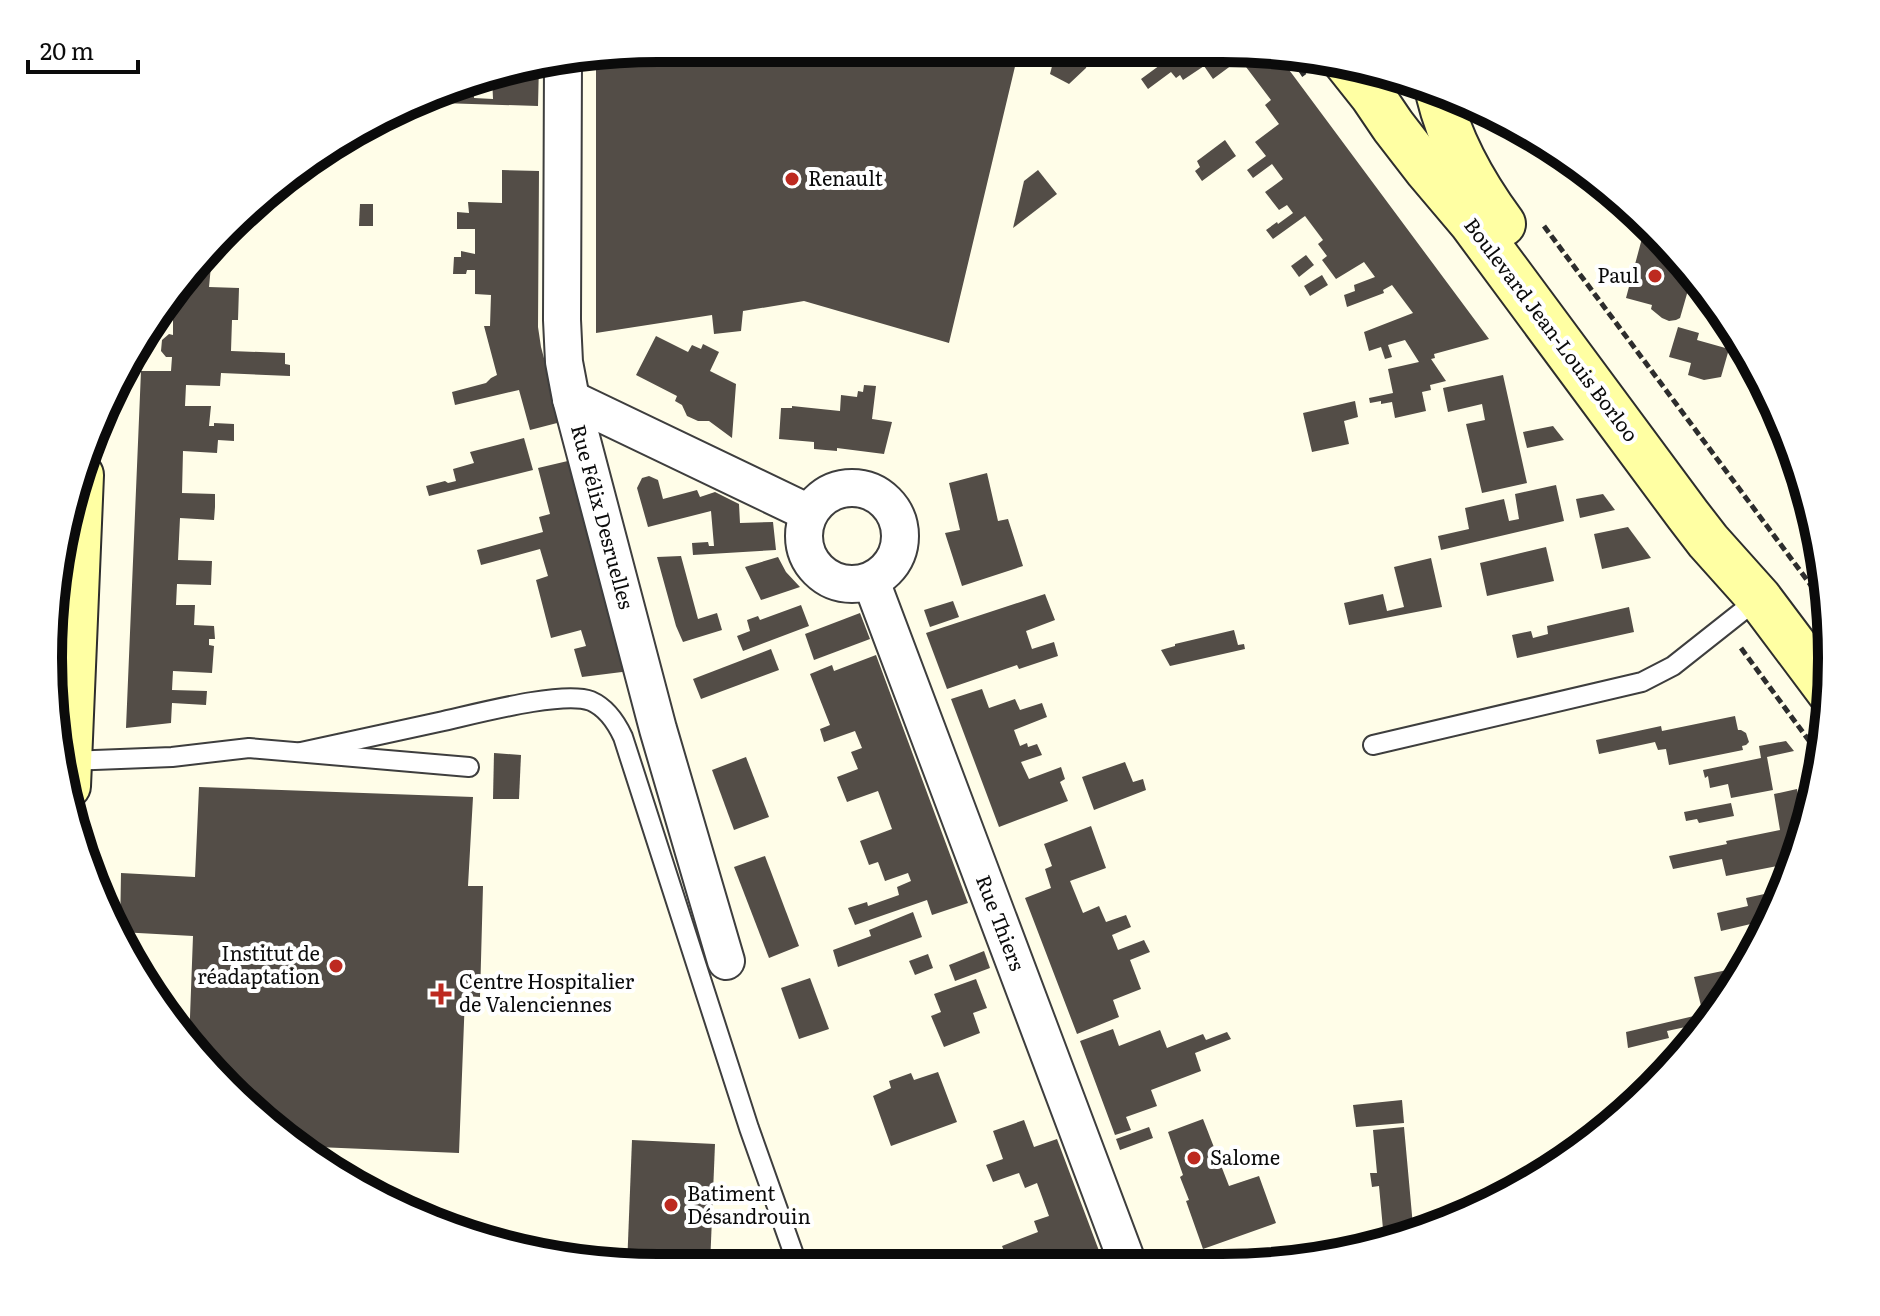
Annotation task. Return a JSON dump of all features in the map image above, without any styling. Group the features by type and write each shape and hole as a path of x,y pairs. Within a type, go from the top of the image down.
{"main road":[{"name":"Boulevard Jean-Louis Borloo","path":"1358,78 1427,170 1471,222 1699,529 1759,598 1818,676"},
{"name":"Boulevard Jean-Louis Borloo","path":"1441,104 1462,157 1491,208 1719,516 1759,598"},
{"path":"69,749 79,516"}],"street":[{"name":"Rue Félix Desruelles","path":"563,70 564,362 658,729 726,961"},
{"path":"571,399 809,513"},
{"path":"855,488 875,494 892,508 899,528 898,550 888,569 871,581 851,585 832,581 809,561 803,532 809,513 824,496 843,489 855,488"},
{"name":"Rue Thiers","path":"871,581 1124,1254"}],"lane":[{"path":"1373,745 1642,682 1673,666 1759,598"},
{"path":"301,752 540,702 576,698 590,701 609,713 623,737 749,1128 794,1254"},
{"path":"73,772 249,748 469,767"}],"path":[{"path":"1535,215 1814,590"}],"building":[{"name":"Renault","path":"658,62 1016,62 949,343 804,301 743,311 741,331 714,334 712,315 596,333 596,65"},
{"path":"1053,62 1088,62 1086,68 1069,84 1050,74"},
{"path":"1164,62 1235,62 1213,79 1204,66 1183,80 1180,75 1176,78 1171,72 1148,89 1141,79"},
{"path":"1243,63 1286,66 1489,339 1434,354 1435,358 1431,359 1446,381 1430,385 1431,390 1422,392 1426,411 1395,418 1392,402 1370,403 1369,398 1393,393 1388,369 1419,362 1405,340 1388,345 1392,357 1385,359 1381,347 1369,351 1364,332 1413,313 1392,285 1383,290 1384,293 1347,307 1344,295 1355,291 1354,285 1375,277 1364,262 1336,279 1322,260 1327,256 1318,244 1323,240 1305,216 1273,239 1266,230 1293,213 1287,205 1279,210 1265,192 1283,179 1272,164 1253,178 1247,170 1266,156 1255,142 1279,124 1265,105 1271,100"},
{"path":"539,74 538,106 441,103 472,92 474,98 493,99 492,86"},
{"path":"1225,140 1236,156 1202,181 1195,171 1200,167 1197,161"},
{"path":"502,170 539,171 538,327 561,422 530,430 519,390 455,405 452,392 486,383 497,375 484,326 490,326 491,295 475,294 475,270 453,274 454,257 461,257 461,251 475,254 475,229 457,229 457,212 469,213 468,202 502,203"},
{"path":"1038,170 1057,194 1013,228 1024,181"},
{"path":"360,204 373,204 373,226 359,226"},
{"path":"1642,236 1689,288 1680,318 1676,320 1662,318 1651,309 1652,305 1626,298"},
{"path":"1306,255 1314,265 1299,277 1291,266"},
{"path":"211,266 209,287 239,288 238,320 232,320 231,351 285,353 290,376 221,373 220,386 186,385 185,406 211,406 209,426 214,426 214,423 234,424 234,441 218,440 217,453 183,451 182,493 215,494 215,507 214,520 180,518 178,560 212,561 211,585 177,584 176,605 195,605 194,625 214,626 215,639 209,639 209,645 214,646 212,673 173,671 172,690 207,691 206,705 172,703 171,723 126,728 141,371 171,371 172,357 166,357 161,351 162,340 169,334 173,335 173,319 168,319"},
{"path":"1322,275 1328,285 1310,296 1304,286"},
{"path":"1678,327 1699,333 1697,340 1729,349 1721,377 1704,380 1688,375 1691,363 1669,357"},
{"path":"656,336 688,352 692,345 701,349 703,344 719,352 710,371 736,384 732,438 709,421 698,421 687,416 682,405 675,401 677,396 636,375"},
{"path":"1503,375 1527,483 1482,493 1466,424 1485,420 1482,404 1448,412 1443,388"},
{"path":"864,385 876,386 872,419 892,422 884,454 837,448 837,451 814,449 814,442 779,439 781,408 792,406 840,411 841,395 857,397 858,391 863,392"},
{"path":"1355,401 1358,417 1344,421 1349,444 1312,452 1303,413"},
{"path":"1553,426 1564,440 1527,448 1523,432"},
{"path":"524,438 533,470 429,496 426,486 456,481 453,469 474,463 470,452"},
{"path":"572,460 630,671 582,677 574,649 586,646 581,630 551,638 536,580 548,576 540,549 481,565 477,550 543,532 539,517 550,514 538,468"},
{"path":"987,473 998,521 1008,519 1023,566 962,586 945,533 960,530 949,483"},
{"path":"649,476 658,480 663,499 697,490 700,497 715,492 739,504 740,523 773,522 776,550 693,555 692,543 708,542 709,546 714,546 711,511 648,527 637,488 642,478"},
{"path":"1556,485 1564,521 1441,550 1438,536 1469,529 1465,508 1504,499 1509,521 1519,519 1515,494"},
{"path":"1603,494 1615,510 1580,518 1576,499"},
{"path":"1628,527 1651,558 1602,569 1594,534"},
{"path":"1546,547 1554,581 1487,596 1480,563"},
{"path":"681,556 698,619 717,613 722,630 683,642 657,557"},
{"path":"778,557 786,572 800,587 761,600 745,567"},
{"path":"1431,558 1442,607 1349,625 1344,603 1383,594 1387,611 1404,607 1394,567"},
{"path":"1045,594 1055,620 1026,631 1032,649 1054,642 1058,656 1019,669 1017,665 947,689 926,633"},
{"path":"953,601 959,617 930,627 924,610"},
{"path":"801,605 809,626 743,651 737,636 750,631 747,620 758,616 760,620"},
{"path":"1629,607 1634,632 1517,658 1512,635 1531,631 1533,638 1548,634 1547,626"},
{"path":"860,613 870,639 814,660 805,634"},
{"path":"1234,630 1238,645 1244,644 1245,649 1170,666 1161,650 1175,644"},
{"path":"771,649 779,670 701,699 693,679"},
{"path":"876,655 968,903 932,915 927,900 855,925 848,908 867,902 868,906 899,895 897,887 911,881 908,873 885,881 878,862 869,865 860,841 892,829 878,791 847,802 837,777 858,769 851,752 862,748 855,731 824,742 820,729 830,725 810,674 832,665 834,671"},
{"path":"982,689 989,708 1015,699 1020,710 1042,703 1047,717 1014,730 1020,746 1037,744 1042,755 1021,762 1029,779 1061,767 1065,779 1060,782 1068,801 999,827 951,699"},
{"path":"1735,716 1738,730 1746,733 1749,742 1742,746 1743,750 1669,765 1666,749 1658,750 1655,742 1599,754 1596,740 1661,726 1662,731"},
{"path":"1786,741 1794,751 1767,757 1773,790 1731,798 1728,784 1710,788 1708,776 1705,778 1703,770 1761,758 1759,746"},
{"path":"494,753 521,755 519,799 493,799"},
{"path":"746,757 769,817 734,830 712,770"},
{"path":"1125,762 1133,782 1143,779 1146,790 1094,810 1082,777"},
{"name":"Institut de réadaptation","path":"199,787 473,797 468,886 483,886 480,997 465,996 459,1153 317,1147 265,1106 210,1051 190,1027 193,936 129,932 120,916 121,873 195,877"},
{"path":"1797,789 1800,804 1780,865 1726,876 1722,859 1673,869 1669,856 1780,830 1774,794"},
{"path":"1731,803 1734,816 1699,823 1697,819 1686,821 1684,812"},
{"path":"1091,826 1106,868 1070,881 1083,913 1099,906 1106,922 1126,915 1131,927 1112,935 1118,950 1144,940 1150,952 1130,960 1141,989 1113,1000 1119,1017 1077,1034 1025,898 1051,888 1045,869 1052,866 1044,844"},
{"path":"765,856 799,946 769,958 734,867"},
{"path":"1772,887 1757,923 1721,931 1717,913 1748,906 1746,898 1769,893 1768,888"},
{"path":"913,912 922,937 838,967 833,950 871,936 869,930"},
{"path":"984,951 990,968 955,981 949,965"},
{"path":"928,954 933,968 915,975 909,961"},
{"path":"1730,969 1702,1011 1694,977"},
{"path":"810,978 829,1029 799,1039 781,988"},
{"path":"976,979 987,1008 973,1013 980,1033 944,1047 931,1016 941,1012 934,994"},
{"path":"1694,1016 1691,1026 1667,1031 1669,1038 1628,1048 1626,1032"},
{"path":"1113,1029 1119,1046 1160,1030 1167,1048 1203,1034 1206,1040 1227,1032 1231,1039 1195,1053 1201,1071 1151,1090 1157,1106 1126,1117 1131,1130 1115,1135 1080,1041"},
{"path":"938,1072 957,1122 891,1146 873,1096 891,1088 889,1081 911,1073 914,1080"},
{"path":"1402,1100 1404,1123 1356,1127 1353,1105"},
{"path":"1203,1119 1229,1186 1259,1176 1276,1223 1203,1249 1186,1201 1189,1200 1180,1177 1183,1175 1168,1132"},
{"path":"1024,1120 1034,1147 1057,1139 1100,1254 1005,1254 1002,1246 1038,1232 1034,1221 1049,1216 1037,1183 1025,1188 1019,1173 993,1182 986,1165 1003,1159 993,1131"},
{"path":"1149,1127 1153,1138 1120,1150 1116,1139"},
{"path":"1404,1127 1413,1222 1383,1229 1379,1186 1372,1187 1370,1173 1377,1173 1373,1130"},
{"name":"Batiment Désandrouin","path":"632,1140 715,1144 710,1254 628,1253"}],"place":[{"name":"Renault","path":"792,179"},
{"name":"Paul","path":"1655,276"},
{"name":"Institut de réadaptation","path":"336,966"},
{"name":"Centre Hospitalier de Valenciennes","path":"441,994"},
{"name":"Salome","path":"1194,1158"},
{"name":"Batiment Désandrouin","path":"671,1205"}]}
